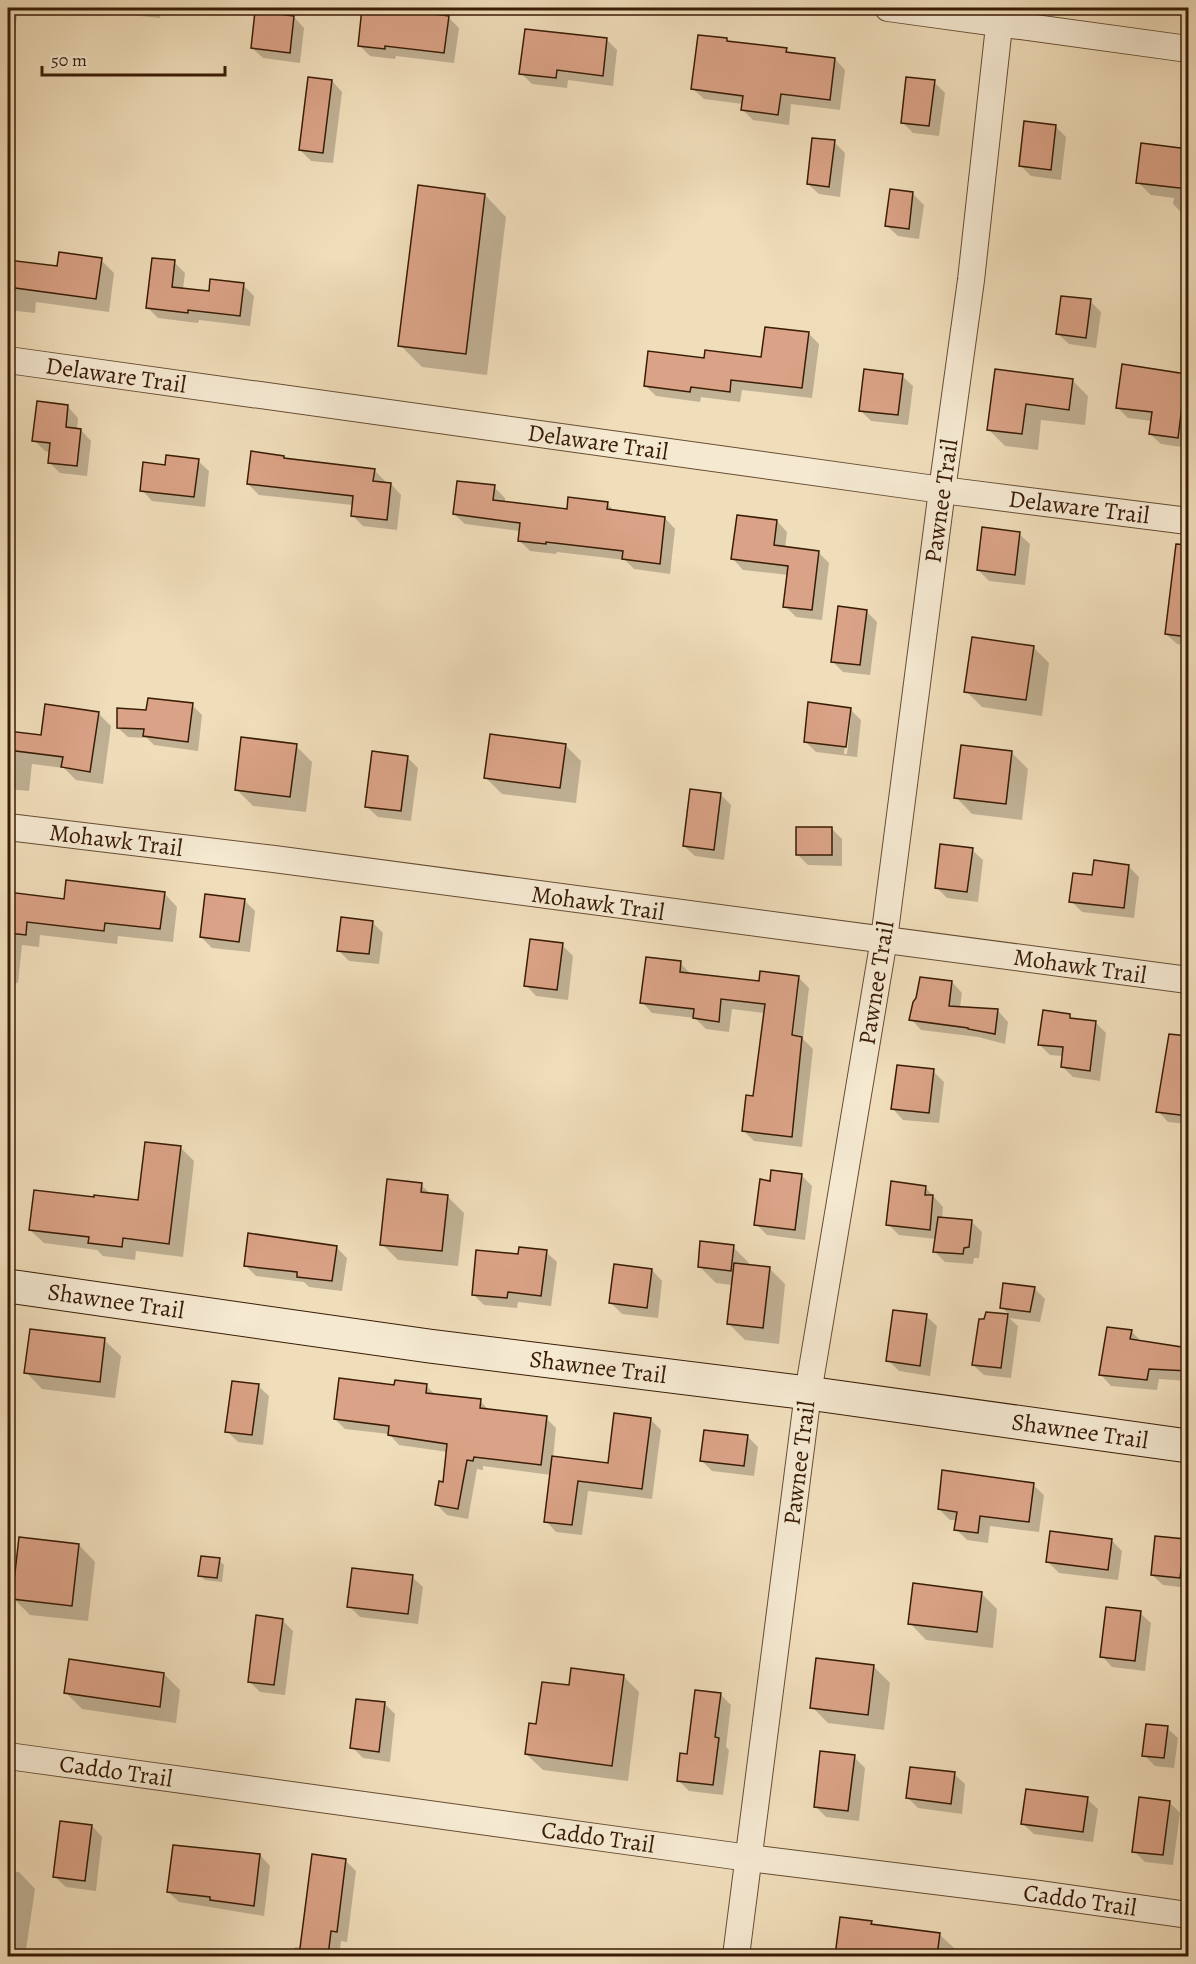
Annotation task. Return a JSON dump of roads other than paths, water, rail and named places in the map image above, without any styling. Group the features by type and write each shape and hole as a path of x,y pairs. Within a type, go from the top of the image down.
{"street":[{"path":"888,8 1000,15 1188,49"},
{"name":"Pawnee Trail","path":"736,1956 808,1393 884,939 971,280 1000,15"},
{"name":"Delaware Trail","path":"8,360 942,490 1188,521"},
{"name":"Mohawk Trail","path":"8,827 274,859 1188,980"},
{"name":"Shawnee Trail","path":"8,1286 429,1346 808,1393 1188,1446"},
{"name":"Caddo Trail","path":"8,1756 749,1858 1188,1915"}]}
